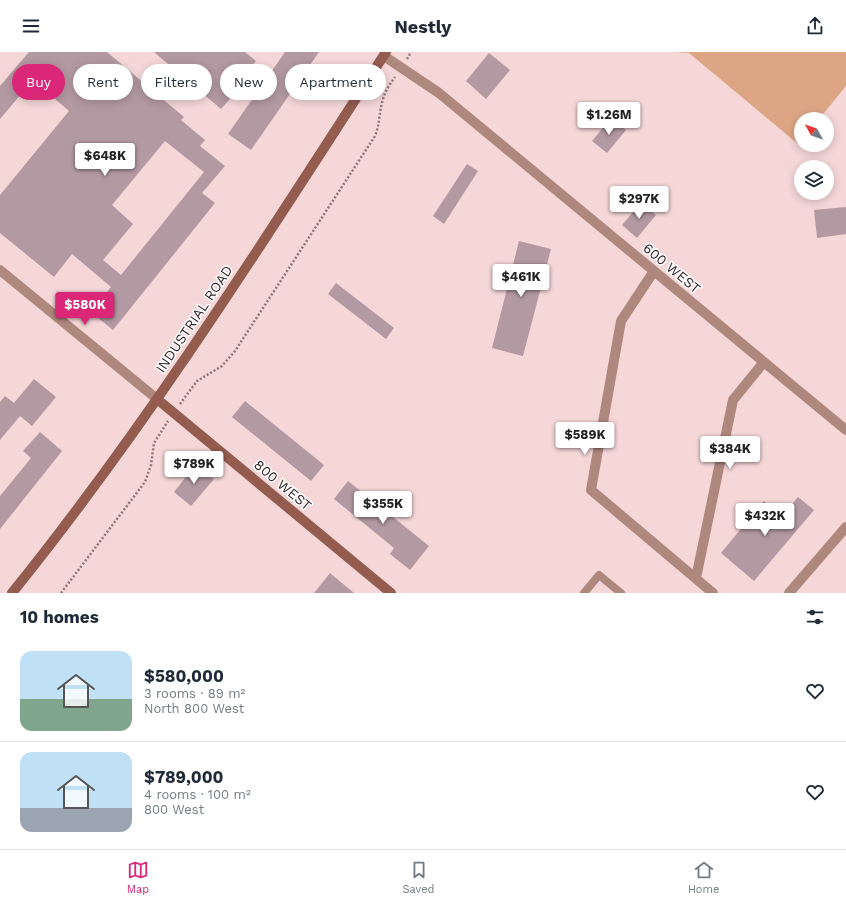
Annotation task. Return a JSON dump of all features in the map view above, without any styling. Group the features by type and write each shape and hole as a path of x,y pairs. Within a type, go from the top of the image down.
{"street":[{"name":"600 WEST","path":"385,54 439,93 846,430"},
{"name":"INDUSTRIAL ROAD","path":"12,593 102,476 157,399 385,54"},
{"path":"0,270 157,399"},
{"path":"654,271 621,321 590,490 713,593"},
{"path":"696,578 733,400 764,362"},
{"name":"800 WEST","path":"157,399 391,593"},
{"path":"789,593 846,527"}],"lane":[{"path":"584,593 599,575 620,593"}],"path":[{"path":"185,397 201,378 217,371 230,360 249,331 375,136 380,120 382,99 388,87"},
{"path":"61,593 145,482 151,465 152,448 160,432"}],"shaded area":[{"path":"675,52 846,52 846,86 825,112 794,112 794,141 689,53"}],"building":[{"path":"29,52 107,52 121,64 73,64 73,100 133,100 133,74 141,81 141,100 164,100 184,117 181,120 205,140 200,146 225,166 202,193 215,203 113,330 91,312 111,287 72,254 54,277 0,233 0,195 69,111 56,100 65,100 65,64 19,64","holes":["165,141 204,172 121,275 103,260 133,224 112,205"]},
{"path":"154,52 245,52 256,61 253,64 220,64 220,100 229,100 221,109 210,100 212,100 212,64 168,64"},
{"path":"285,52 319,52 311,64 285,64 286,100 251,150 228,134 252,100 277,100 277,64"},
{"path":"489,53 510,70 486,99 466,81"},
{"path":"12,72 12,100 16,100 0,119 0,86"},
{"path":"611,118 626,130 607,153 592,141"},
{"path":"467,164 478,171 444,224 433,216"},
{"path":"641,203 656,215 637,238 622,225"},
{"path":"846,207 846,234 817,238 814,210"},
{"path":"519,241 551,249 523,356 492,348"},
{"path":"336,283 394,328 386,339 328,294"},
{"path":"34,379 56,397 32,426 20,416 0,440 0,402 5,396 14,403"},
{"path":"245,401 324,465 311,481 232,417"},
{"path":"40,432 62,451 0,529 0,496 31,458 23,451"},
{"path":"196,464 214,479 191,506 174,492"},
{"path":"348,481 429,546 410,570 390,554 394,548 334,499"},
{"path":"798,497 814,510 754,581 721,553 764,501 782,516"},
{"path":"330,573 354,593 314,593"}]}
